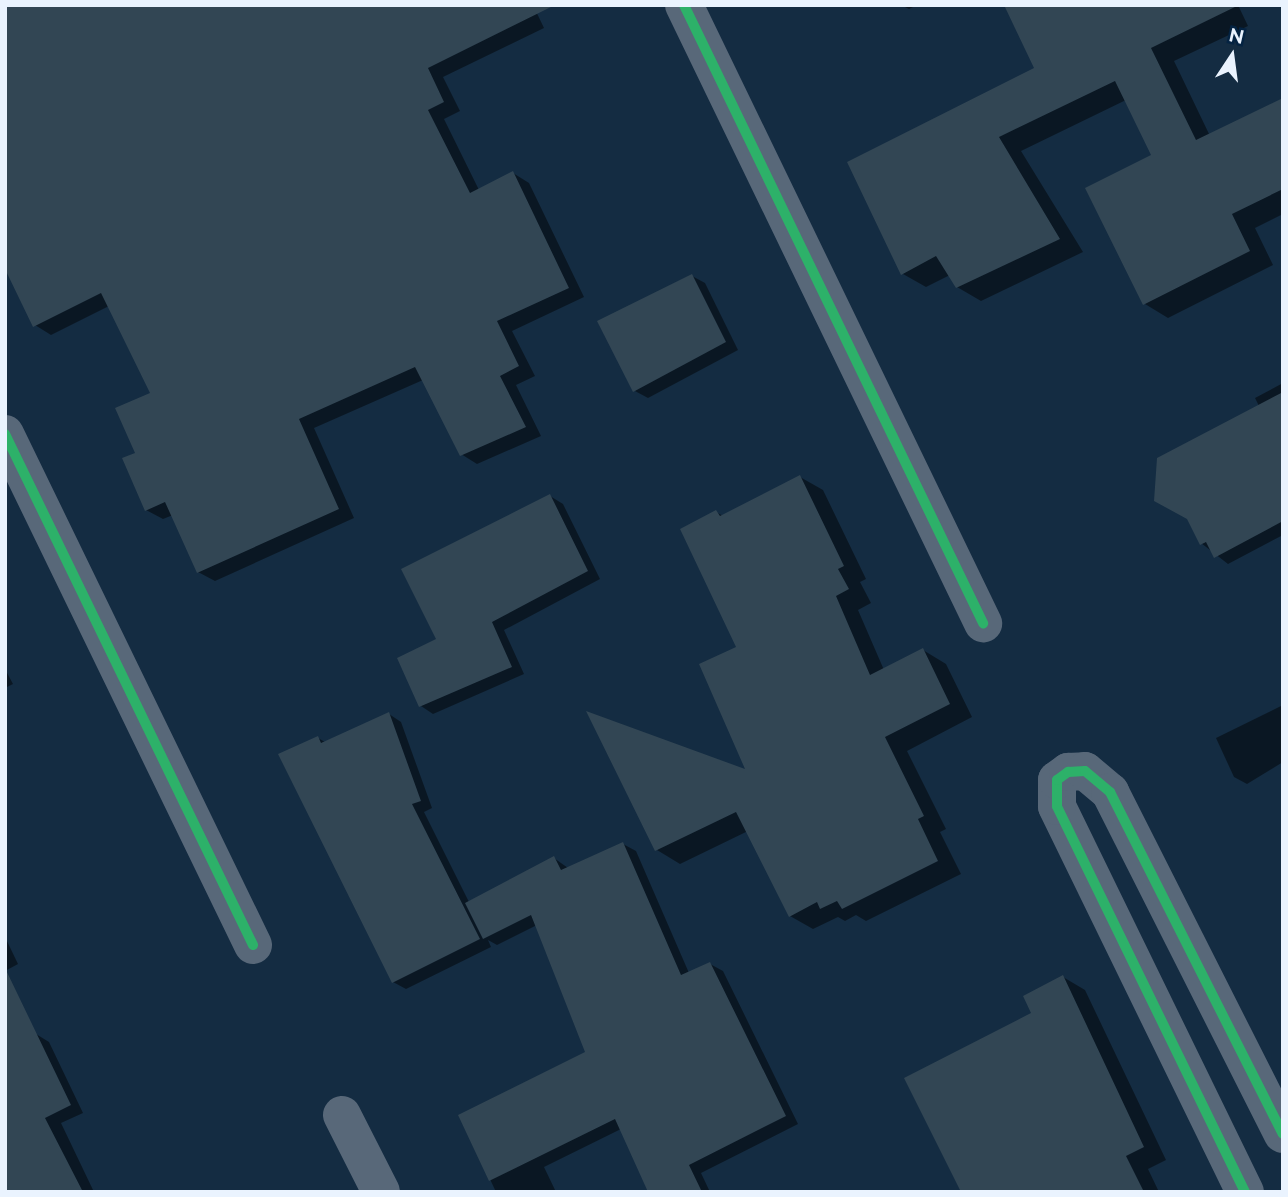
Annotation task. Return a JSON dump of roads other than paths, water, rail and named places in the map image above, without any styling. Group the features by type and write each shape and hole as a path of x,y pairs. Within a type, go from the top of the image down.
{"street":[{"path":"684,5 983,623"},
{"path":"5,433 253,945"},
{"path":"1245,1192 1057,806 1057,780 1068,772 1085,771 1110,792 1283,1134"},
{"path":"342,1115 381,1192"}]}
